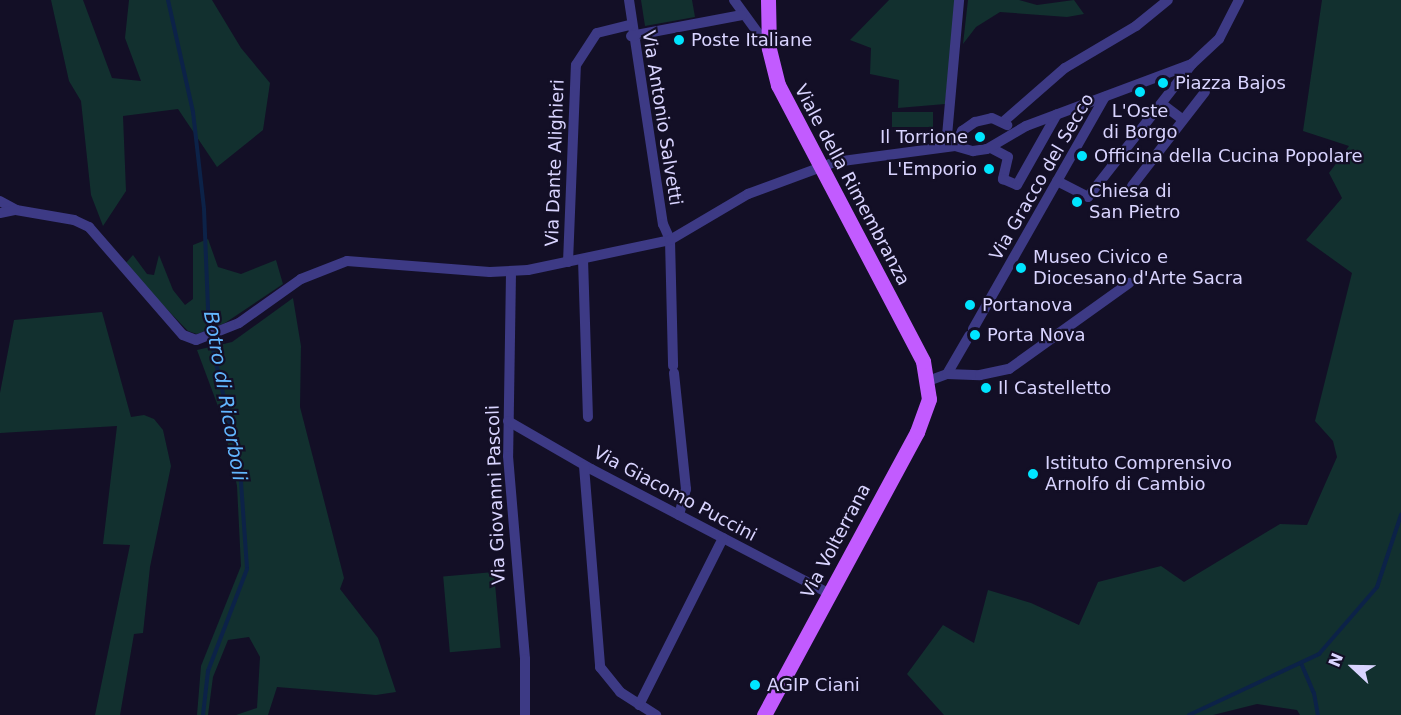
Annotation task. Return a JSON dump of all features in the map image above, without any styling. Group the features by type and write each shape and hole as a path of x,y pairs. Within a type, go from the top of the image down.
{"main road":[{"name":"Viale della Rimembranza","path":"768,0 769,48 786,104 923,361 928,381"},
{"name":"Via Volterrana","path":"764,715 923,420 928,402 928,381"}],"street":[{"name":"Via Antonio Salvetti","path":"629,0 634,55 663,224 670,240 674,370 686,489 680,515"},
{"path":"734,0 742,15 769,48"},
{"path":"950,146 950,109 959,0"},
{"path":"1003,122 1065,68 1136,26 1168,0"},
{"name":"Via Gracco del Secco","path":"947,374 1106,97 1192,64 1219,39 1239,0"},
{"name":"Via Dante Alighieri","path":"568,262 576,65 597,33 631,31 742,15"},
{"path":"1057,181 1088,197 1192,64"},
{"path":"1132,186 1205,92"},
{"path":"0,201 16,210 74,220 89,227 183,335 196,340 227,328 293,284 347,261 511,273 583,260 670,240 739,198 818,167 842,160 950,146 973,151 991,148 1009,134 1106,97"},
{"path":"1162,104 1182,119"},
{"path":"991,148 1008,157 1003,179 1017,185 1057,114"},
{"path":"950,146 971,123 988,118 1003,122 1009,134"},
{"path":"0,213 16,210"},
{"path":"583,260 588,417"},
{"name":"Via Giovanni Pascoli","path":"511,273 508,421 510,503 525,659 525,715"},
{"path":"928,381 947,374 980,375 1009,369 1129,284"},
{"name":"Via Giacomo Puccini","path":"508,421 584,466 830,594"},
{"path":"584,466 598,655 609,682 656,715"},
{"path":"639,705 723,538"}],"green space":[{"path":"51,0 83,0 112,78 141,81 125,38 129,0 212,0 241,48 270,83 263,130 217,167 178,109 123,116 126,191 103,226 91,195 81,101 69,81"},
{"path":"641,0 692,0 695,17 645,26"},
{"path":"889,0 956,0 945,104 898,108 899,80 870,74 871,48 850,40"},
{"path":"968,0 1019,0 1037,5 1074,0 1084,14 1067,17 1000,12 976,27 963,44"},
{"path":"1322,0 1401,0 1401,715 1300,715 1297,710 1257,704 1213,715 944,715 907,674 943,625 974,643 988,590 1031,603 1079,625 1098,582 1161,566 1184,582 1280,524 1307,525 1337,457 1333,441 1315,421 1352,273 1306,240 1342,198 1329,173 1349,146 1303,131"},
{"path":"892,112 933,112 933,127 892,127"},
{"path":"208,239 218,267 241,274 276,260 283,284 225,323 197,334 188,331 124,265 133,255 147,274 154,275 159,255 173,290 185,305 193,299 193,245"},
{"path":"293,298 301,346 300,407 344,578 340,589 378,638 396,692 376,695 277,687 268,715 236,715 257,708 260,657 249,637 228,640 213,677 208,715 197,715 201,666 241,566 237,486 222,417 197,350 232,342"},
{"path":"102,312 131,417 144,415 154,419 163,430 171,466 150,567 143,633 134,634 120,715 95,715 130,545 103,544 117,426 0,433 0,393 14,320"},
{"path":"494,572 501,648 450,652 443,576"}],"waterway":[{"name":"Botro di Ricorboli","path":"168,0 193,112 204,209 209,332 240,468 247,569 208,671 203,715"},
{"path":"1189,715 1319,654 1377,587 1401,515"},
{"path":"1301,663 1314,693 1318,715"}],"place":[{"name":"Poste Italiane","path":"679,40"},
{"name":"Piazza Bajos","path":"1163,83"},
{"name":"L'Oste di Borgo","path":"1140,92"},
{"name":"Il Torrione","path":"980,137"},
{"name":"Officina della Cucina Popolare","path":"1082,156"},
{"name":"L'Emporio","path":"989,169"},
{"name":"Chiesa di San Pietro","path":"1077,202"},
{"name":"Museo Civico e Diocesano d'Arte Sacra","path":"1021,268"},
{"name":"Portanova","path":"970,305"},
{"name":"Porta Nova","path":"975,335"},
{"name":"Il Castelletto","path":"986,388"},
{"name":"Istituto Comprensivo Arnolfo di Cambio","path":"1033,474"},
{"name":"AGIP Ciani","path":"755,685"}]}
